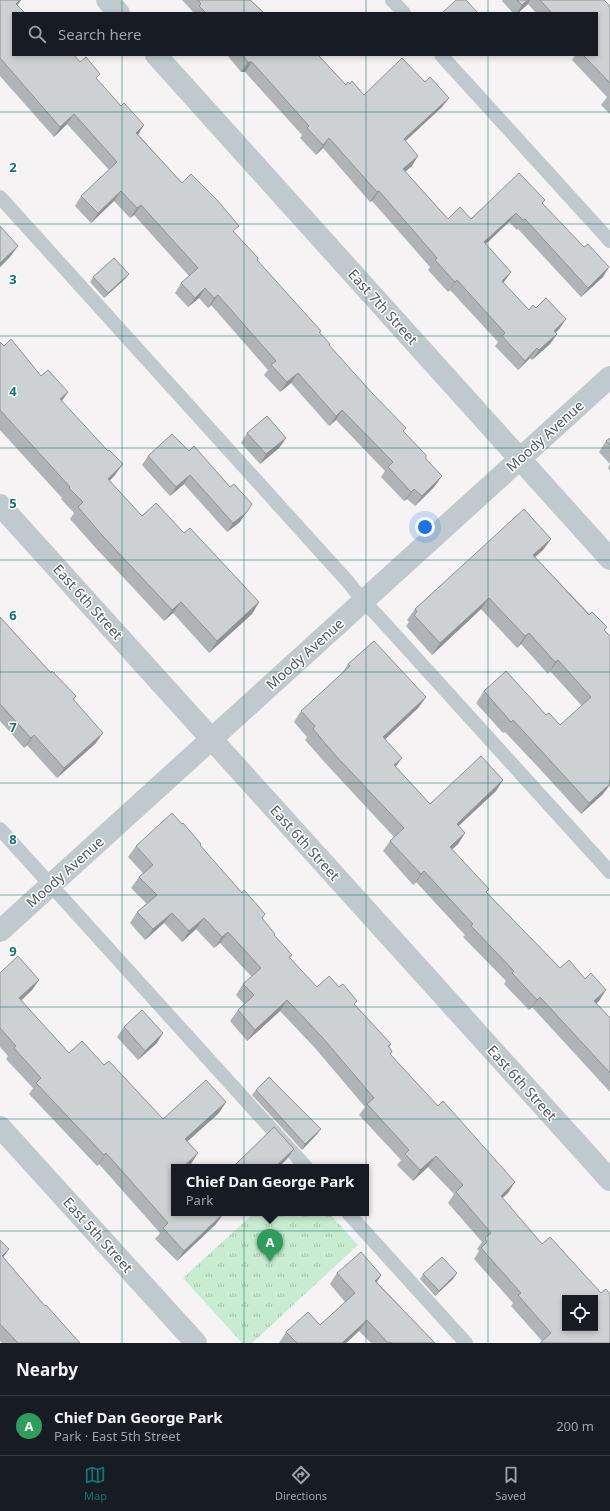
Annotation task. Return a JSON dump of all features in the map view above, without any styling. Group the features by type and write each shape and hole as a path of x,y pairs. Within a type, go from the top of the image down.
{"street":[{"path":"107,0 118,12"},
{"name":"East 7th Street","path":"157,56 610,559"},
{"name":"Moody Avenue","path":"0,931 610,376"},
{"name":"East 6th Street","path":"0,505 610,1180"},
{"name":"East 5th Street","path":"0,1127 196,1343"}],"lane":[{"path":"392,0 403,12"},
{"path":"443,56 610,241"},
{"path":"0,197 349,583 363,601 610,872"},
{"path":"0,829 303,1164"},
{"path":"351,1216 466,1343"}],"green space":[{"path":"251,1216 332,1216 358,1245 252,1343 242,1343 183,1278"}],"building":[{"path":"0,0 20,0 16,4 24,12 12,12 12,56 75,56 80,62 86,57 100,74 96,78 121,106 124,103 144,125 136,133 182,183 191,174 217,200 239,226 233,231 321,331 319,332 330,344 329,345 406,428 403,431 426,455 426,459 442,476 422,496 414,489 411,492 388,467 393,462 342,410 336,416 298,373 287,382 271,365 276,361 218,295 214,298 205,288 195,298 181,283 198,268 141,205 137,208 121,191 98,213 81,196 117,162 74,114 60,127 0,58"},
{"path":"198,0 250,0 263,12 205,12 199,6 201,4"},
{"path":"456,0 466,0 477,12 443,12"},
{"path":"517,0 528,0 522,5"},
{"path":"540,0 604,0 610,6 610,83 584,56 598,56 598,12 551,12"},
{"path":"243,56 319,56 346,85 348,82 350,84 352,81 364,95 402,58 425,82 430,77 449,98 404,139 418,156 403,169 448,219 460,207 471,219 519,173 545,200 542,203 584,247 588,244 609,267 588,288 525,219 523,220 516,213 484,242 511,272 502,281 529,310 533,305 536,308 546,298 566,319 554,331 557,334 539,350 537,348 525,361 502,336 505,333 457,280 455,282 435,260 437,258 379,191 377,192 329,138 323,145 307,128 309,126 252,62 248,62"},
{"path":"0,226 18,246 0,263"},
{"path":"114,258 129,274 108,293 93,277"},
{"path":"11,339 41,376 48,370 68,392 60,399 108,451 109,450 123,464 108,479 142,516 156,503 184,533 190,528 259,602 217,641 181,602 172,610 101,534 78,507 83,502 0,410 0,342 4,346"},
{"path":"267,416 286,438 266,454 247,433"},
{"path":"172,434 189,451 194,446 230,487 234,484 252,504 246,513 233,523 190,475 176,487 148,456"},
{"path":"610,438 610,445 606,441"},
{"path":"524,509 551,539 533,555 589,615 592,612 607,627 604,630 610,636 610,784 589,803 513,720 511,722 484,691 506,671 546,715 549,713 560,725 591,697 558,660 555,662 529,633 525,636 489,598 440,643 414,615 417,612 415,609"},
{"path":"0,617 51,673 52,671 76,696 73,699 103,733 64,768 34,735 31,738 0,704"},
{"path":"374,641 426,697 383,737 402,758 394,765 430,804 481,756 503,780 457,824 465,833 450,847 489,889 486,892 560,968 569,960 585,979 591,973 606,990 594,1001 610,1018 610,1073 540,997 537,1000 512,973 514,971 471,926 473,924 424,871 421,874 390,841 404,828 336,756 313,729 315,726 301,711 350,666 348,664"},
{"path":"172,813 182,824 183,823 242,893 244,890 265,914 262,918 275,934 274,935 292,955 289,957 317,987 329,976 339,987 343,984 357,1001 354,1004 391,1044 388,1046 392,1051 390,1054 438,1106 443,1101 515,1182 501,1196 542,1244 550,1237 601,1293 606,1289 610,1294 610,1343 540,1343 551,1333 518,1295 521,1293 481,1248 487,1242 485,1238 491,1233 456,1192 463,1185 436,1156 420,1170 405,1154 409,1150 367,1104 374,1098 322,1037 287,1000 255,1030 238,1010 254,995 243,984 261,968 228,932 222,937 204,918 189,931 172,913 153,929 137,912 157,895 139,877 153,865 136,846"},
{"path":"18,956 39,980 19,998 69,1053 82,1041 104,1065 109,1061 163,1119 206,1080 226,1102 185,1139 198,1153 186,1164 171,1164 171,1216 221,1216 184,1251 163,1228 168,1223 106,1153 104,1155 36,1083 41,1078 14,1048 16,1046 0,1028 0,973"},
{"path":"142,1010 163,1033 145,1051 124,1027"},
{"path":"269,1077 321,1129 305,1144 256,1090"},
{"path":"274,1127 294,1149 278,1164 236,1164"},
{"path":"0,1240 9,1249 2,1256 45,1306 46,1305 80,1343 18,1343 0,1324"},
{"path":"361,1252 381,1275 375,1281 435,1343 388,1343 367,1320 342,1343 297,1343 286,1332 308,1312 320,1325 355,1293 337,1273"},
{"path":"442,1257 457,1273 439,1291 423,1274"}],"place":[{"name":"Chief Dan George Park","path":"270,1262"}]}
